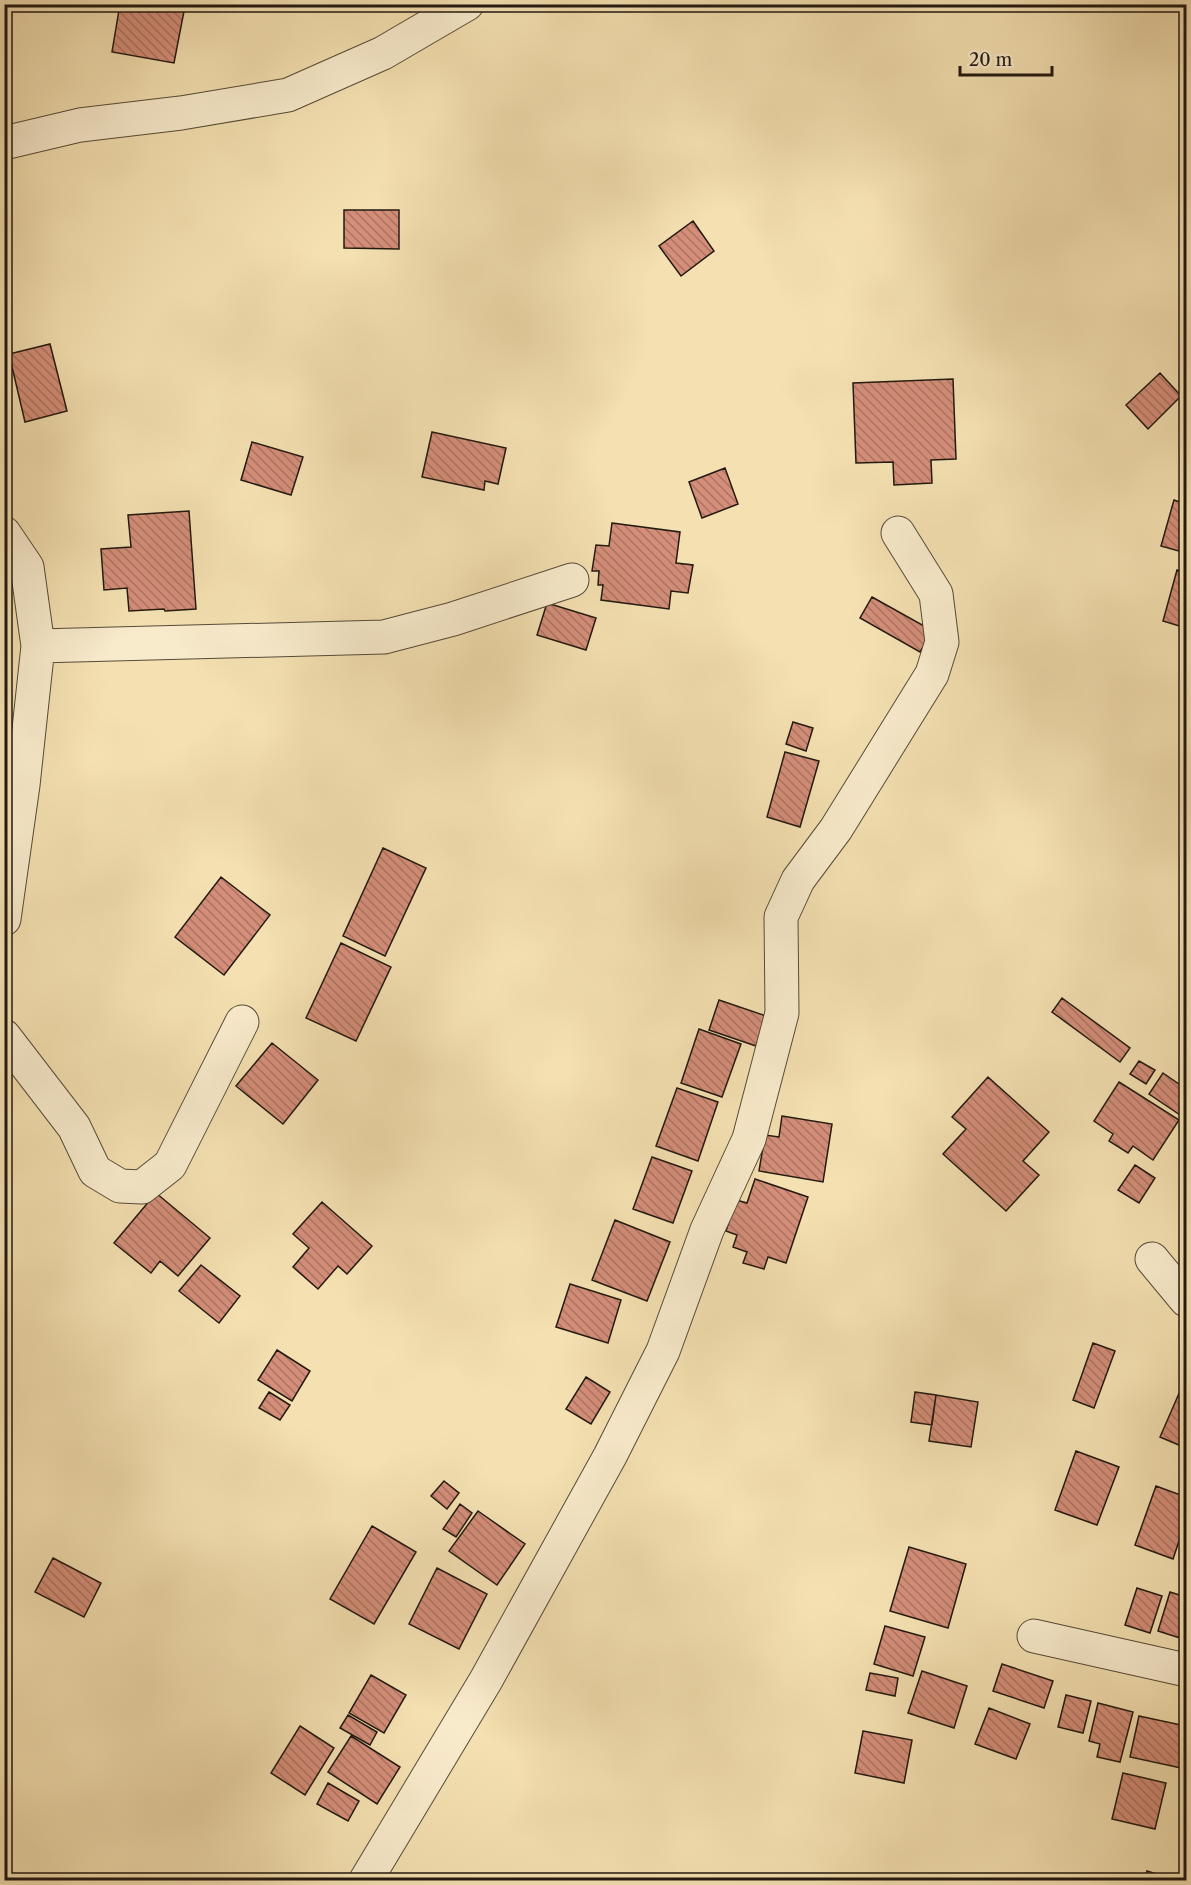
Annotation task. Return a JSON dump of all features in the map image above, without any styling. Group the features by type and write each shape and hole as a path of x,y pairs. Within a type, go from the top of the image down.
{"street":[{"path":"4,143 80,125 181,113 288,95 383,53 466,4"},
{"path":"4,533 27,567 38,646 23,785 4,919"},
{"path":"366,1881 486,1680 610,1456 663,1351 707,1230 749,1139 782,1013 781,917 798,880 836,829 932,674 942,642 936,594 898,533"},
{"path":"38,646 384,637 453,620 572,580"},
{"path":"4,1036 74,1127 95,1171 120,1186 142,1187 170,1165 242,1022"},
{"path":"1152,1259 1186,1300"},
{"path":"1034,1636 1186,1670"}],"building":[{"path":"120,4 185,6 174,63 112,52"},
{"path":"344,210 399,210 399,249 344,248"},
{"path":"693,221 714,251 681,276 659,246"},
{"path":"50,344 67,411 25,422 9,354"},
{"path":"1160,373 1181,396 1148,429 1126,405"},
{"path":"953,379 956,459 931,460 932,483 894,485 893,462 856,463 853,383"},
{"path":"432,432 506,448 498,484 485,481 484,490 422,477"},
{"path":"252,442 303,457 291,495 241,480"},
{"path":"725,468 738,504 702,518 689,482"},
{"path":"1174,500 1186,504 1186,553 1161,546"},
{"path":"189,511 196,609 129,611 127,588 104,590 101,549 131,547 128,515"},
{"path":"612,523 680,532 676,563 693,565 688,593 671,591 669,609 601,600 603,585 598,585 599,571 592,571 596,545 609,546"},
{"path":"1177,570 1186,573 1186,628 1163,621"},
{"path":"872,597 933,631 920,652 860,618"},
{"path":"547,603 596,618 586,650 537,635"},
{"path":"793,722 813,728 806,751 786,744"},
{"path":"785,752 819,761 800,827 767,817"},
{"path":"383,848 426,868 385,956 343,936"},
{"path":"221,877 270,915 224,975 175,937"},
{"path":"341,943 391,967 356,1041 306,1018"},
{"path":"1062,998 1130,1048 1120,1062 1052,1012"},
{"path":"719,1000 766,1016 756,1046 709,1030"},
{"path":"699,1029 741,1044 722,1097 681,1083"},
{"path":"272,1043 318,1080 283,1124 236,1086"},
{"path":"1139,1061 1155,1070 1146,1084 1130,1074"},
{"path":"1163,1073 1186,1089 1186,1111 1183,1117 1149,1094"},
{"path":"988,1077 1049,1132 1023,1161 1039,1175 1006,1211 943,1154 966,1129 952,1117"},
{"path":"1119,1082 1179,1120 1153,1160 1133,1146 1128,1153 1109,1141 1113,1134 1094,1121"},
{"path":"677,1088 718,1102 698,1161 656,1146"},
{"path":"782,1116 832,1124 823,1182 759,1171 765,1135 779,1137"},
{"path":"652,1157 692,1171 673,1223 633,1209"},
{"path":"1135,1165 1155,1178 1139,1203 1118,1190"},
{"path":"755,1179 808,1197 786,1263 768,1257 764,1269 743,1263 747,1252 733,1247 737,1235 726,1231 736,1200 747,1203"},
{"path":"156,1193 210,1238 178,1276 160,1261 151,1273 114,1243"},
{"path":"322,1202 372,1246 347,1274 338,1266 318,1289 293,1267 309,1248 293,1234"},
{"path":"615,1220 670,1242 647,1301 592,1280"},
{"path":"201,1265 240,1296 219,1323 179,1291"},
{"path":"570,1284 621,1300 608,1343 556,1327"},
{"path":"1093,1343 1115,1351 1094,1408 1073,1400"},
{"path":"277,1350 310,1371 292,1401 258,1380"},
{"path":"586,1377 610,1392 591,1424 566,1409"},
{"path":"1184,1382 1186,1383 1186,1448 1160,1437"},
{"path":"269,1392 290,1405 280,1420 259,1408"},
{"path":"915,1392 936,1395 932,1425 911,1422"},
{"path":"936,1395 978,1402 971,1447 929,1441"},
{"path":"1076,1451 1119,1467 1097,1525 1055,1510"},
{"path":"444,1481 459,1493 447,1509 431,1496"},
{"path":"1156,1486 1186,1497 1186,1520 1173,1559 1135,1545"},
{"path":"460,1504 472,1513 456,1537 443,1529"},
{"path":"478,1511 525,1544 497,1585 449,1551"},
{"path":"372,1526 416,1552 374,1624 330,1599"},
{"path":"909,1547 966,1564 948,1628 890,1611"},
{"path":"53,1558 101,1583 84,1617 35,1592"},
{"path":"437,1568 487,1594 459,1649 409,1624"},
{"path":"1137,1588 1162,1596 1150,1633 1125,1625"},
{"path":"1170,1592 1186,1597 1186,1640 1158,1631"},
{"path":"885,1626 925,1637 913,1676 874,1664"},
{"path":"1002,1664 1053,1681 1044,1708 993,1691"},
{"path":"922,1671 967,1686 954,1728 908,1713"},
{"path":"870,1673 898,1678 895,1696 866,1690"},
{"path":"371,1675 406,1695 384,1733 349,1713"},
{"path":"1066,1695 1091,1701 1083,1733 1058,1727"},
{"path":"1098,1703 1133,1712 1120,1762 1097,1757 1100,1744 1089,1741"},
{"path":"989,1708 1030,1724 1016,1759 975,1744"},
{"path":"348,1715 377,1732 370,1745 340,1728"},
{"path":"1139,1716 1186,1726 1186,1769 1130,1757"},
{"path":"300,1726 334,1748 305,1795 271,1773"},
{"path":"863,1731 912,1740 904,1783 855,1773"},
{"path":"351,1736 400,1767 377,1804 328,1772"},
{"path":"1123,1773 1166,1783 1155,1829 1112,1819"},
{"path":"328,1783 359,1801 348,1821 317,1804"},
{"path":"1147,1871 1175,1880 1144,1880"}]}
